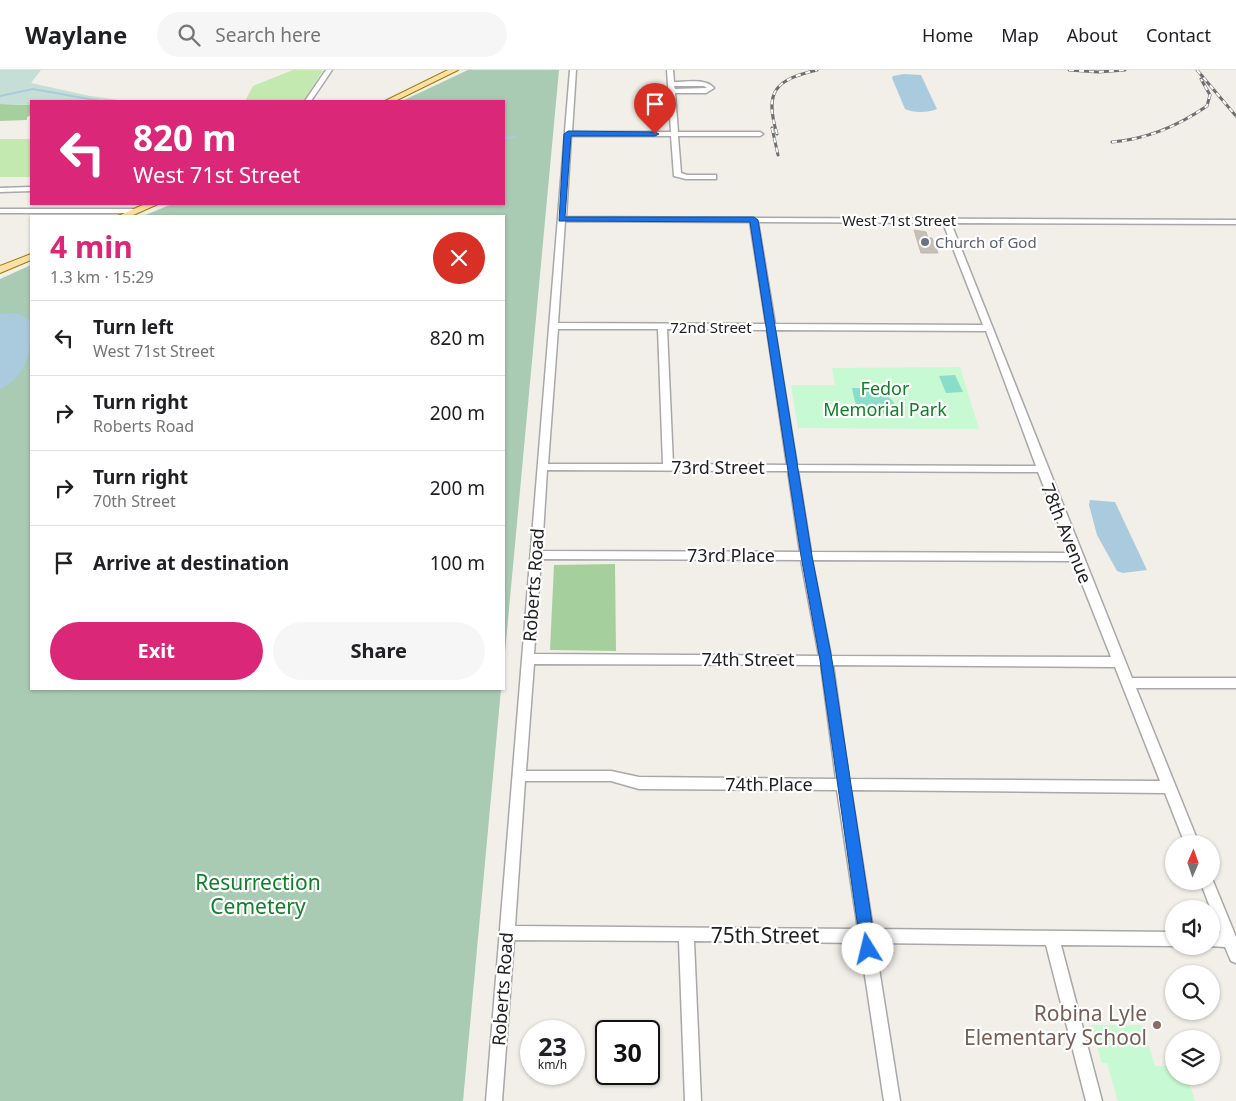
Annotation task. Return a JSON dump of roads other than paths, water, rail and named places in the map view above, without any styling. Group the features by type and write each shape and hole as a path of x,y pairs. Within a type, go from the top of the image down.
{"main road":[{"path":"391,100 454,70"},
{"path":"125,215 150,205"},
{"path":"0,270 30,257"}],"street":[{"path":"309,100 329,70"},
{"name":"Roberts Road","path":"494,1101 573,70"},
{"path":"670,70 678,174 686,177 713,177"},
{"path":"568,134 760,134"},
{"path":"0,190 30,189"},
{"path":"0,210 134,211"},
{"name":"West 71st Street","path":"561,219 1236,222"},
{"path":"754,220 806,556 826,660 843,784 892,1101"},
{"name":"78th Avenue","path":"946,220 1077,558 1188,835"},
{"name":"72nd Street","path":"553,326 989,328"},
{"path":"662,326 668,467"},
{"name":"73rd Street","path":"543,467 1042,469"},
{"name":"73rd Place","path":"536,555 1077,558"},
{"name":"74th Street","path":"528,658 1119,662"},
{"path":"1127,683 1236,684"},
{"name":"74th Place","path":"519,776 611,776 639,783 1169,787"},
{"path":"1211,890 1236,956"},
{"name":"75th Street","path":"507,933 1165,940"},
{"path":"686,935 693,1101"},
{"path":"1052,939 1094,1101"},
{"path":"1220,940 1230,940"}],"waterway":[{"path":"0,96 33,89 94,100"},
{"path":"505,138 516,137"}],"railway":[{"path":"777,134 772,107 776,90 782,83 791,78 817,70"},
{"path":"1069,70 1098,72 1125,70"},
{"path":"1197,70 1236,116"},
{"path":"1112,142 1150,135 1185,120 1207,106 1210,95 1201,79"},
{"path":"772,128 778,155"}],"place":[{"name":"Church of God","path":"925,242"},
{"name":"Robina Lyle Elementary School","path":"1157,1025"}],"park label":[{"name":"Fedor Memorial Park","path":"885,398"},
{"name":"Resurrection Cemetery","path":"258,894"}]}
